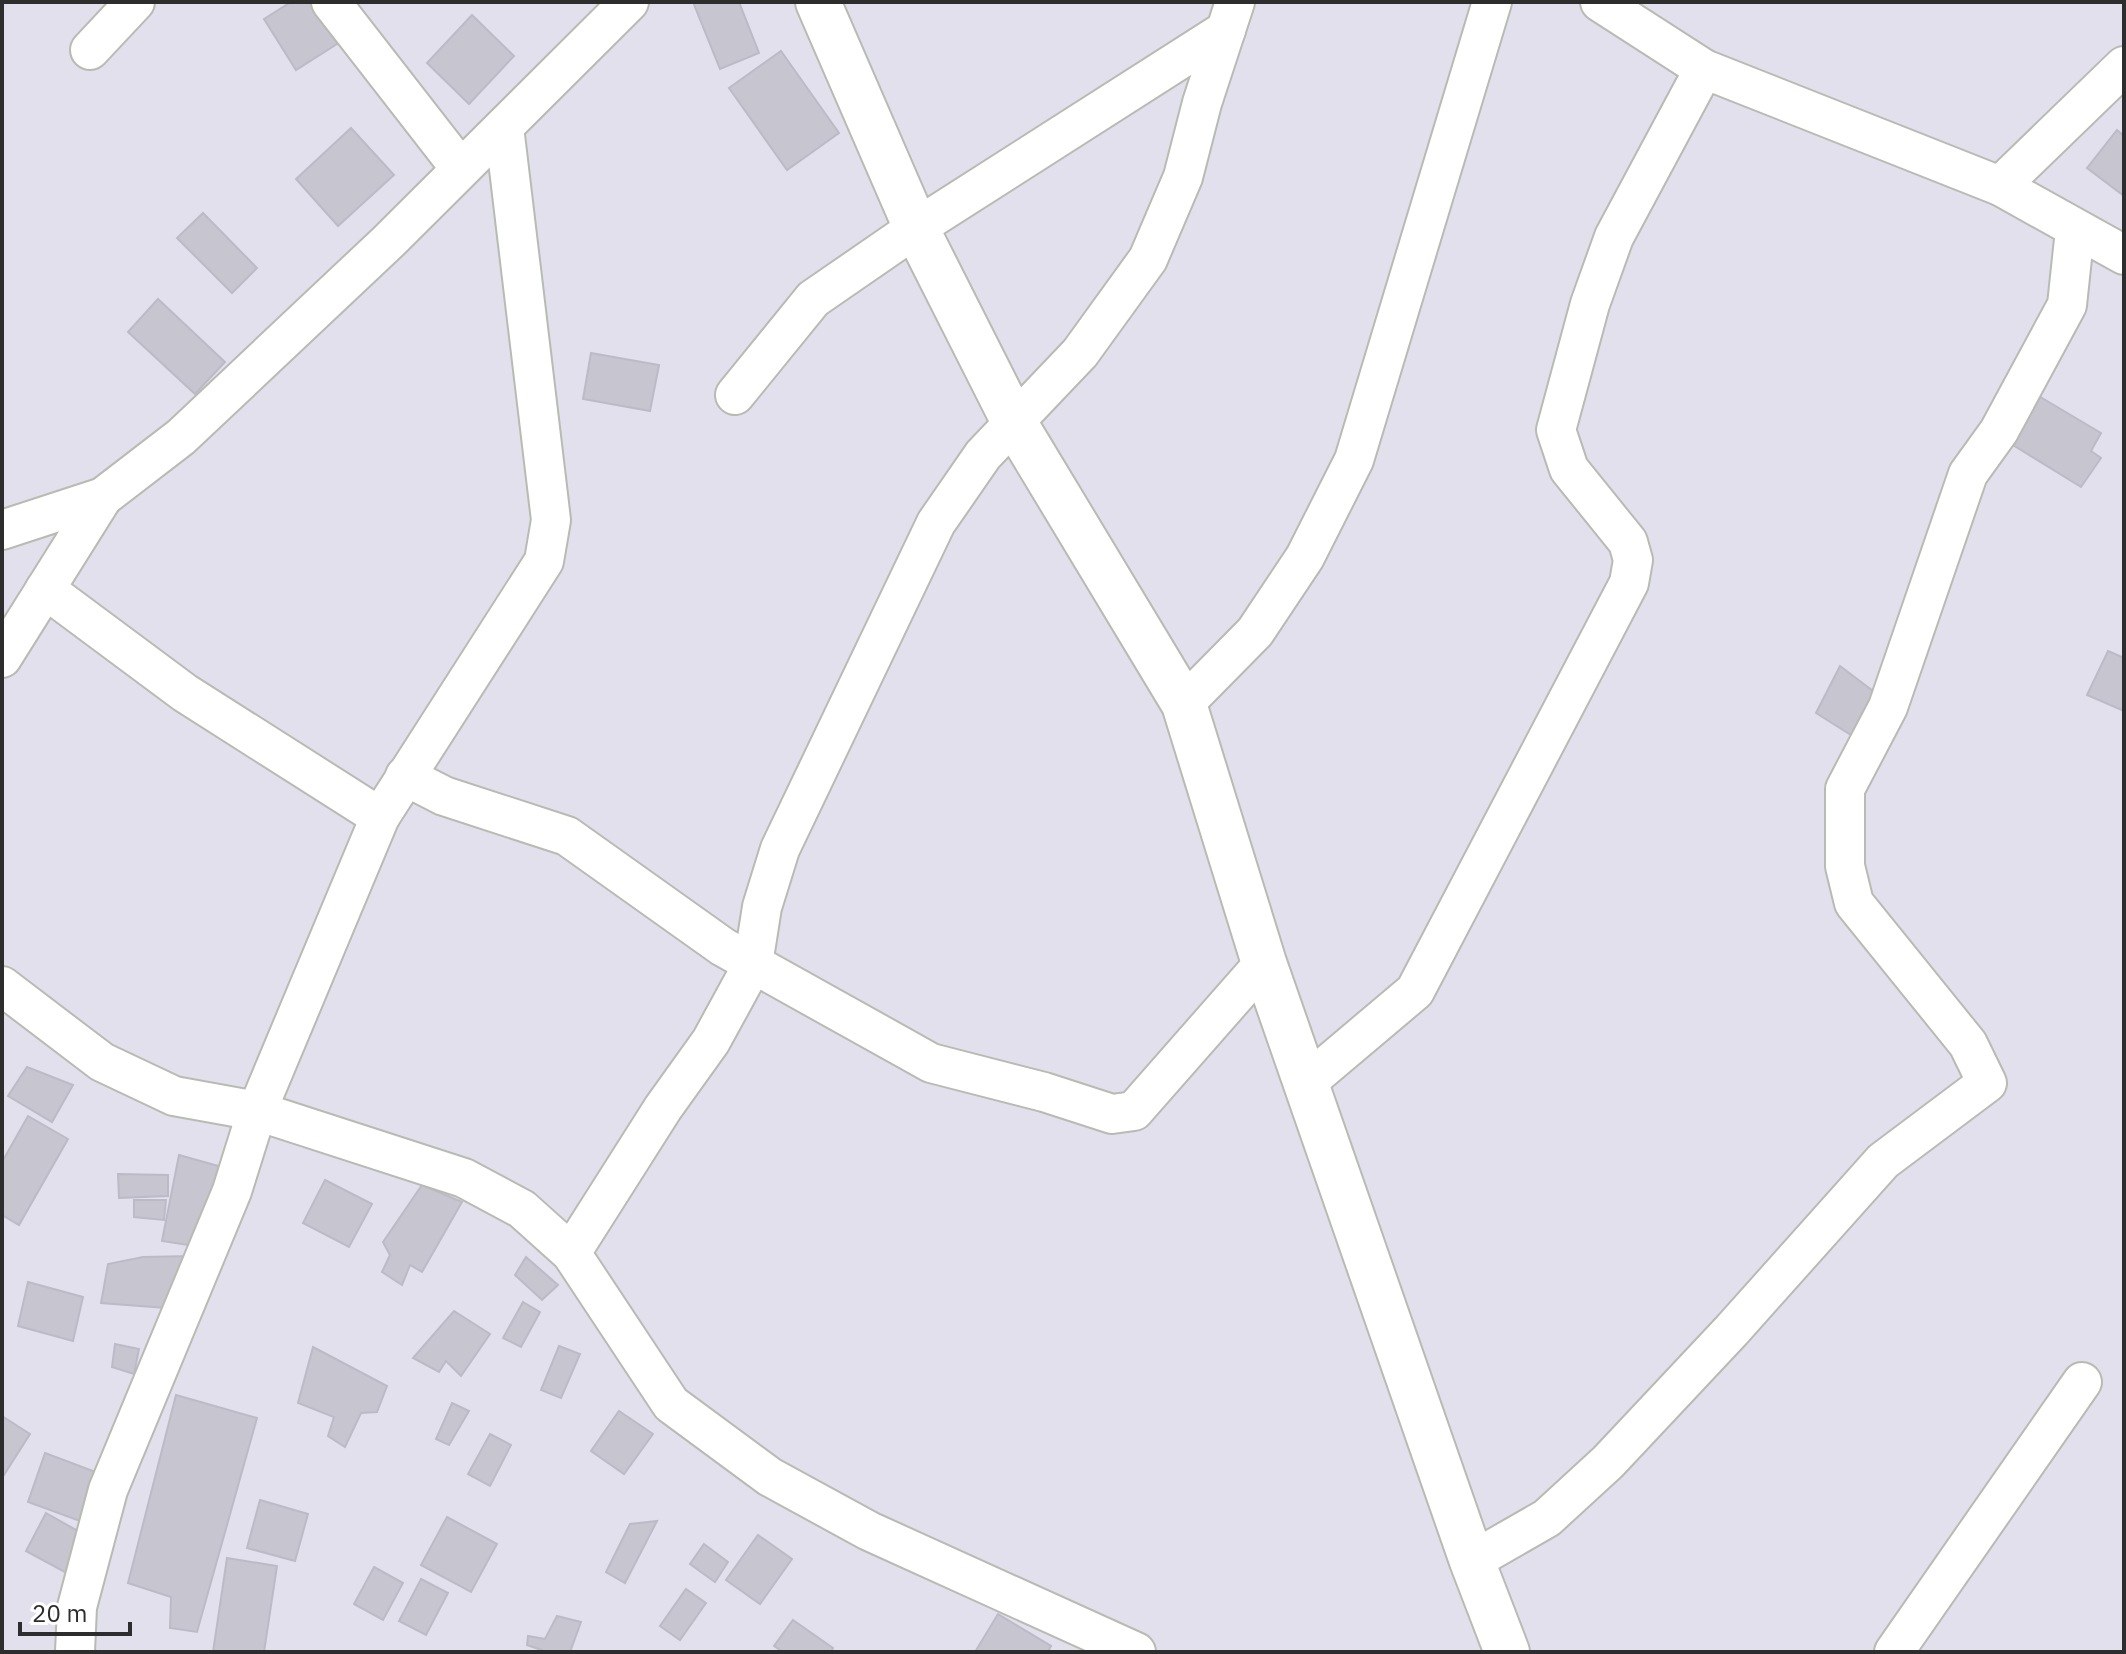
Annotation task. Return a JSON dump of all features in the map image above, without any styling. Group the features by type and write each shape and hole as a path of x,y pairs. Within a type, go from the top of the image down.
{"street":[{"path":"90,50 135,2"},
{"path":"331,2 460,168"},
{"path":"2,530 103,497 181,437 389,241 629,2"},
{"path":"818,2 916,228 1014,422 1184,704 1264,963 1472,1561 1507,1652"},
{"path":"1184,704 1255,632 1305,557 1354,460 1492,2"},
{"path":"1600,2 1704,69 2000,186 2124,255"},
{"path":"735,395 813,299 1231,16"},
{"path":"571,1253 663,1108 711,1041 753,964 762,907 780,849 936,523 983,455 1080,353 1148,259 1183,177 1231,16"},
{"path":"2000,186 2124,66"},
{"path":"1306,1083 1415,991 1629,583 1633,560 1628,542 1569,469 1556,430 1590,304 1614,237 1704,69"},
{"path":"75,1652 77,1607 108,1490 232,1191 257,1111 380,817 544,561 550,538 504,127"},
{"path":"1472,1561 1547,1518 1608,1462 1712,1352 1883,1161 1987,1083 1968,1044 1854,903 1845,866 1845,789 1888,707 1968,474 1999,431 2067,305 2075,230"},
{"path":"2,658 103,497"},
{"path":"45,589 185,693 380,817"},
{"path":"405,776 444,796 567,836 723,947 931,1063 1044,1092 1112,1114 1134,1111 1264,963"},
{"path":"2,986 102,1062 174,1096 257,1111 464,1178 522,1209 571,1253 671,1404 770,1477 869,1531 1136,1652"},
{"path":"1894,1652 2082,1382"}],"building":[{"path":"291,2 326,2 348,37 296,70 264,19"},
{"path":"693,2 739,2 759,53 720,69"},
{"path":"472,15 514,56 469,104 427,63"},
{"path":"781,51 839,133 787,170 729,88"},
{"path":"351,128 394,175 338,226 296,179"},
{"path":"2117,130 2124,136 2124,196 2087,168"},
{"path":"203,213 257,268 232,293 177,238"},
{"path":"158,299 225,362 195,394 128,332"},
{"path":"591,353 659,365 650,411 583,399"},
{"path":"2037,395 2101,433 2091,451 2101,458 2081,487 2008,442"},
{"path":"2108,651 2124,658 2124,711 2087,695"},
{"path":"1840,666 1881,697 1859,740 1816,713"},
{"path":"27,1067 73,1085 52,1122 8,1096"},
{"path":"28,1116 68,1139 19,1225 2,1215 2,1162"},
{"path":"179,1155 236,1171 207,1248 162,1241"},
{"path":"118,1174 168,1175 168,1196 119,1198"},
{"path":"325,1180 372,1204 349,1247 303,1223"},
{"path":"422,1185 462,1202 422,1272 410,1265 402,1285 382,1272 390,1255 383,1242"},
{"path":"134,1200 166,1200 164,1220 134,1217"},
{"path":"191,1256 179,1309 101,1303 108,1264 143,1257"},
{"path":"526,1257 558,1285 542,1300 515,1275"},
{"path":"28,1282 83,1297 73,1341 18,1326"},
{"path":"523,1302 540,1312 521,1347 503,1338"},
{"path":"454,1311 490,1334 461,1376 446,1361 439,1372 413,1358"},
{"path":"115,1344 139,1349 134,1374 112,1367"},
{"path":"559,1346 580,1354 561,1398 541,1390"},
{"path":"313,1347 387,1386 377,1412 361,1413 345,1447 328,1436 334,1417 298,1403"},
{"path":"176,1395 257,1418 197,1632 170,1628 171,1597 128,1583"},
{"path":"452,1403 469,1411 449,1445 436,1439"},
{"path":"619,1411 653,1434 624,1474 591,1451"},
{"path":"2,1416 30,1434 2,1478"},
{"path":"490,1434 511,1445 490,1486 468,1474"},
{"path":"45,1453 109,1477 91,1525 28,1502"},
{"path":"260,1500 308,1514 295,1561 247,1548"},
{"path":"46,1513 92,1539 72,1576 26,1551"},
{"path":"447,1517 497,1544 471,1592 421,1565"},
{"path":"657,1521 625,1583 606,1572 630,1524"},
{"path":"758,1535 792,1559 760,1604 726,1580"},
{"path":"704,1544 728,1562 715,1582 690,1564"},
{"path":"227,1558 277,1566 264,1652 213,1652"},
{"path":"374,1567 403,1583 383,1620 354,1604"},
{"path":"421,1579 448,1593 426,1635 399,1621"},
{"path":"686,1589 706,1603 680,1640 660,1626"},
{"path":"998,1614 1051,1646 1048,1652 975,1652"},
{"path":"557,1616 581,1622 570,1652 547,1652 527,1645 528,1636 545,1639"},
{"path":"793,1620 833,1648 831,1652 783,1652 774,1646"}]}
